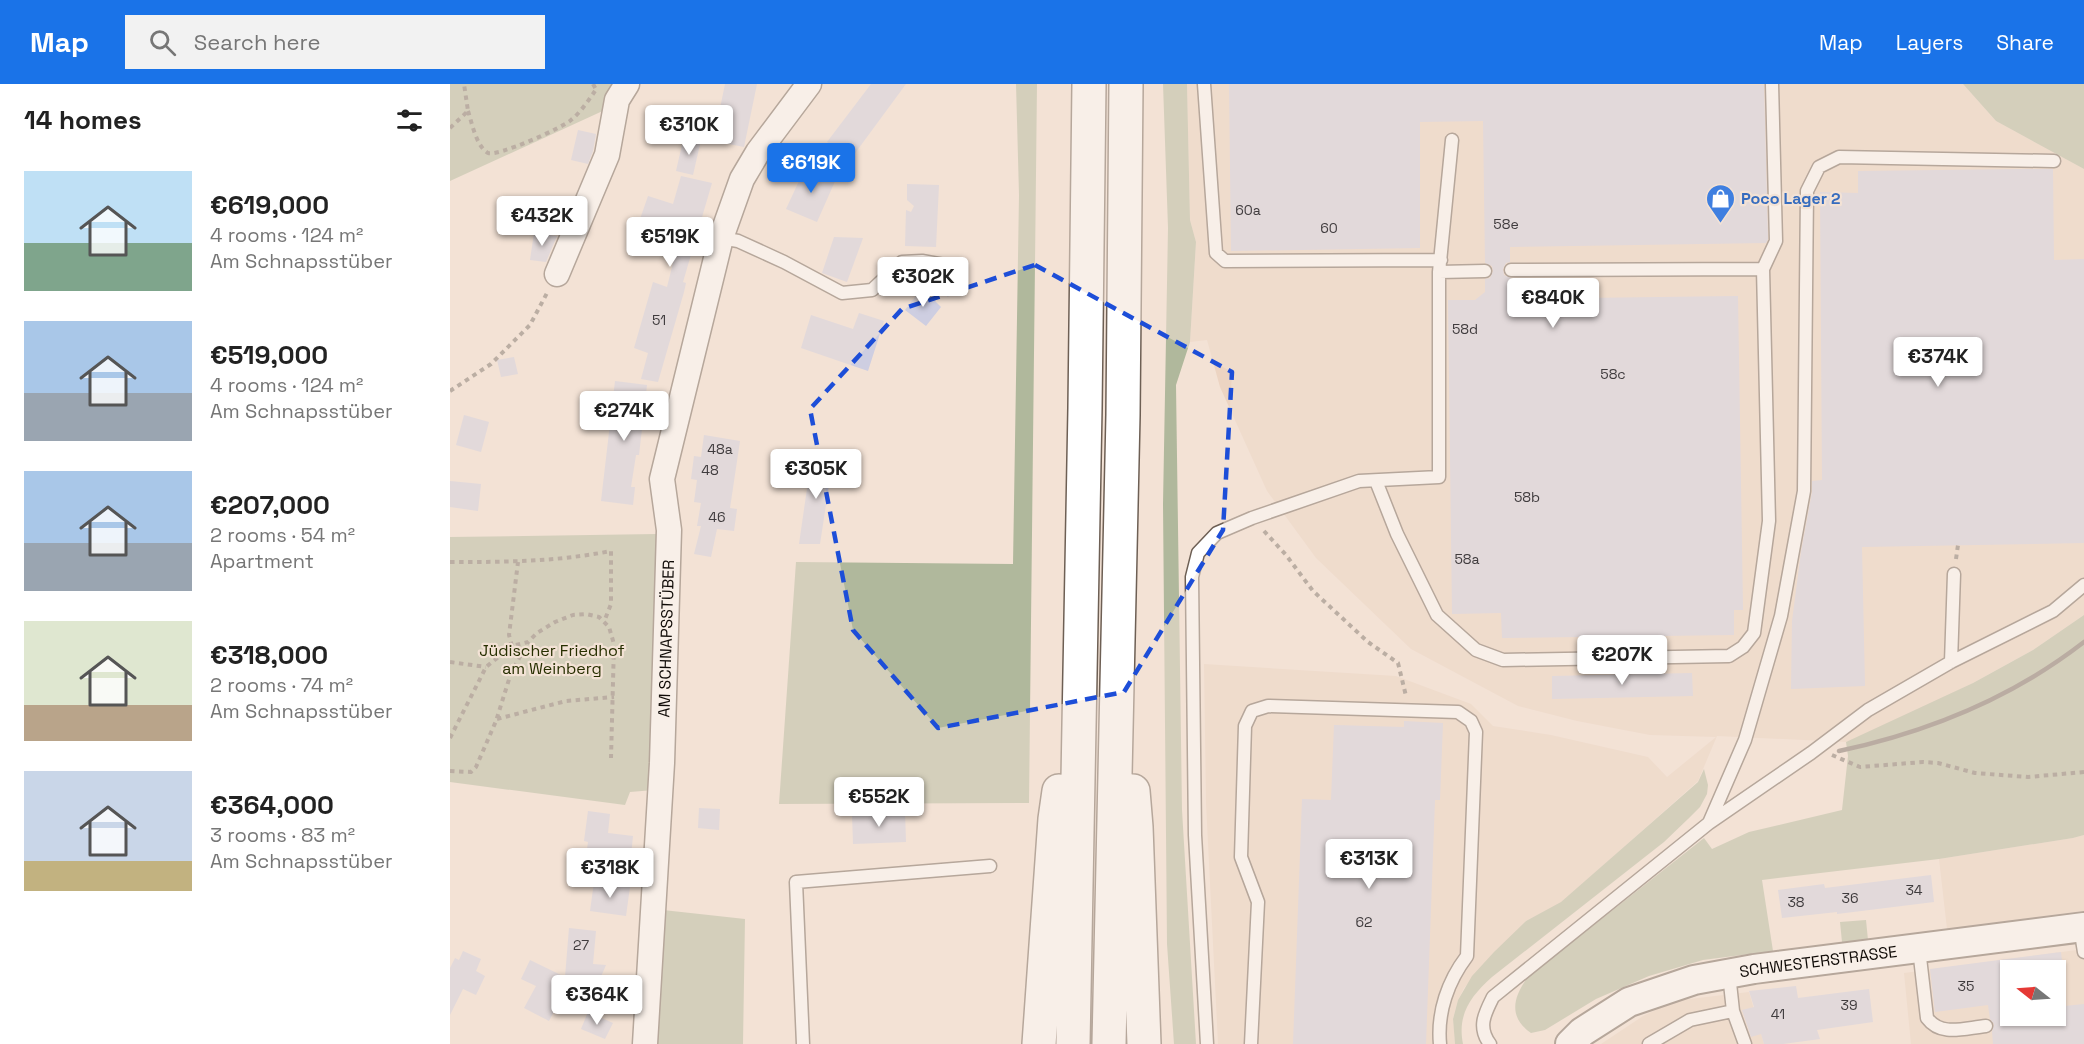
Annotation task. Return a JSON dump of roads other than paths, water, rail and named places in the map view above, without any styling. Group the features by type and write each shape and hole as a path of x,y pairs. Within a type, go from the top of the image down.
{"highway":[{"path":"1073,1044 1089,84"},
{"path":"1109,1044 1126,189 1126,84"},
{"path":"1118,637 1136,827 1144,1044"},
{"path":"1039,1044 1055,819 1081,640"}],"street":[{"path":"557,273 607,155 617,99 627,84"},
{"name":"AM SCHNAPSSTÜBER","path":"645,1044 662,763 669,530 662,479 721,238 742,179 758,152 809,84"},
{"name":"SCHWESTERSTRASSE","path":"1570,1044 1582,1032 1629,1002 1694,980 1919,949 2083,936"}],"lane":[{"path":"1204,84 1216,253 1226,261 1440,266 1485,271"},
{"path":"1376,481 1397,534 1437,615 1476,650 1503,660 1729,657 1743,647 1754,633 1768,521 1763,269 1776,241 1772,84"},
{"path":"1207,1044 1195,835 1192,577 1198,553 1217,533 1252,518 1359,482 1439,477 1440,266 1452,140"},
{"path":"1709,824 1745,740 1781,616 1804,491 1807,191 1819,167 1839,157 2054,161"},
{"path":"721,238 738,241 842,293 872,290 902,262 922,261 950,266"},
{"path":"1510,270 1763,269"},
{"path":"1951,662 1954,574"},
{"path":"1490,1044 1484,1037 1482,1018 1493,997 1709,824 1868,710 1951,662 2054,611 2084,585"},
{"path":"1251,1044 1258,902 1241,857 1245,726 1252,711 1268,706 1458,712 1471,721 1476,732 1467,956 1455,971 1446,994 1438,1027 1440,1044"},
{"path":"803,1044 796,882 990,866"},
{"path":"1919,949 1927,1018 1933,1026 1946,1031 1986,1026"},
{"path":"1729,974 1733,1011 1745,1044"},
{"path":"1650,1044 1690,1020 1733,1011"}],"railway":[{"path":"1839,751 1905,734 1968,710 2028,680 2084,642"}],"place":[{"name":"Poco Lager 2","path":"1720,224"}],"park label":[{"name":"Jüdischer Friedhof am Weinberg","path":"552,659"}]}
